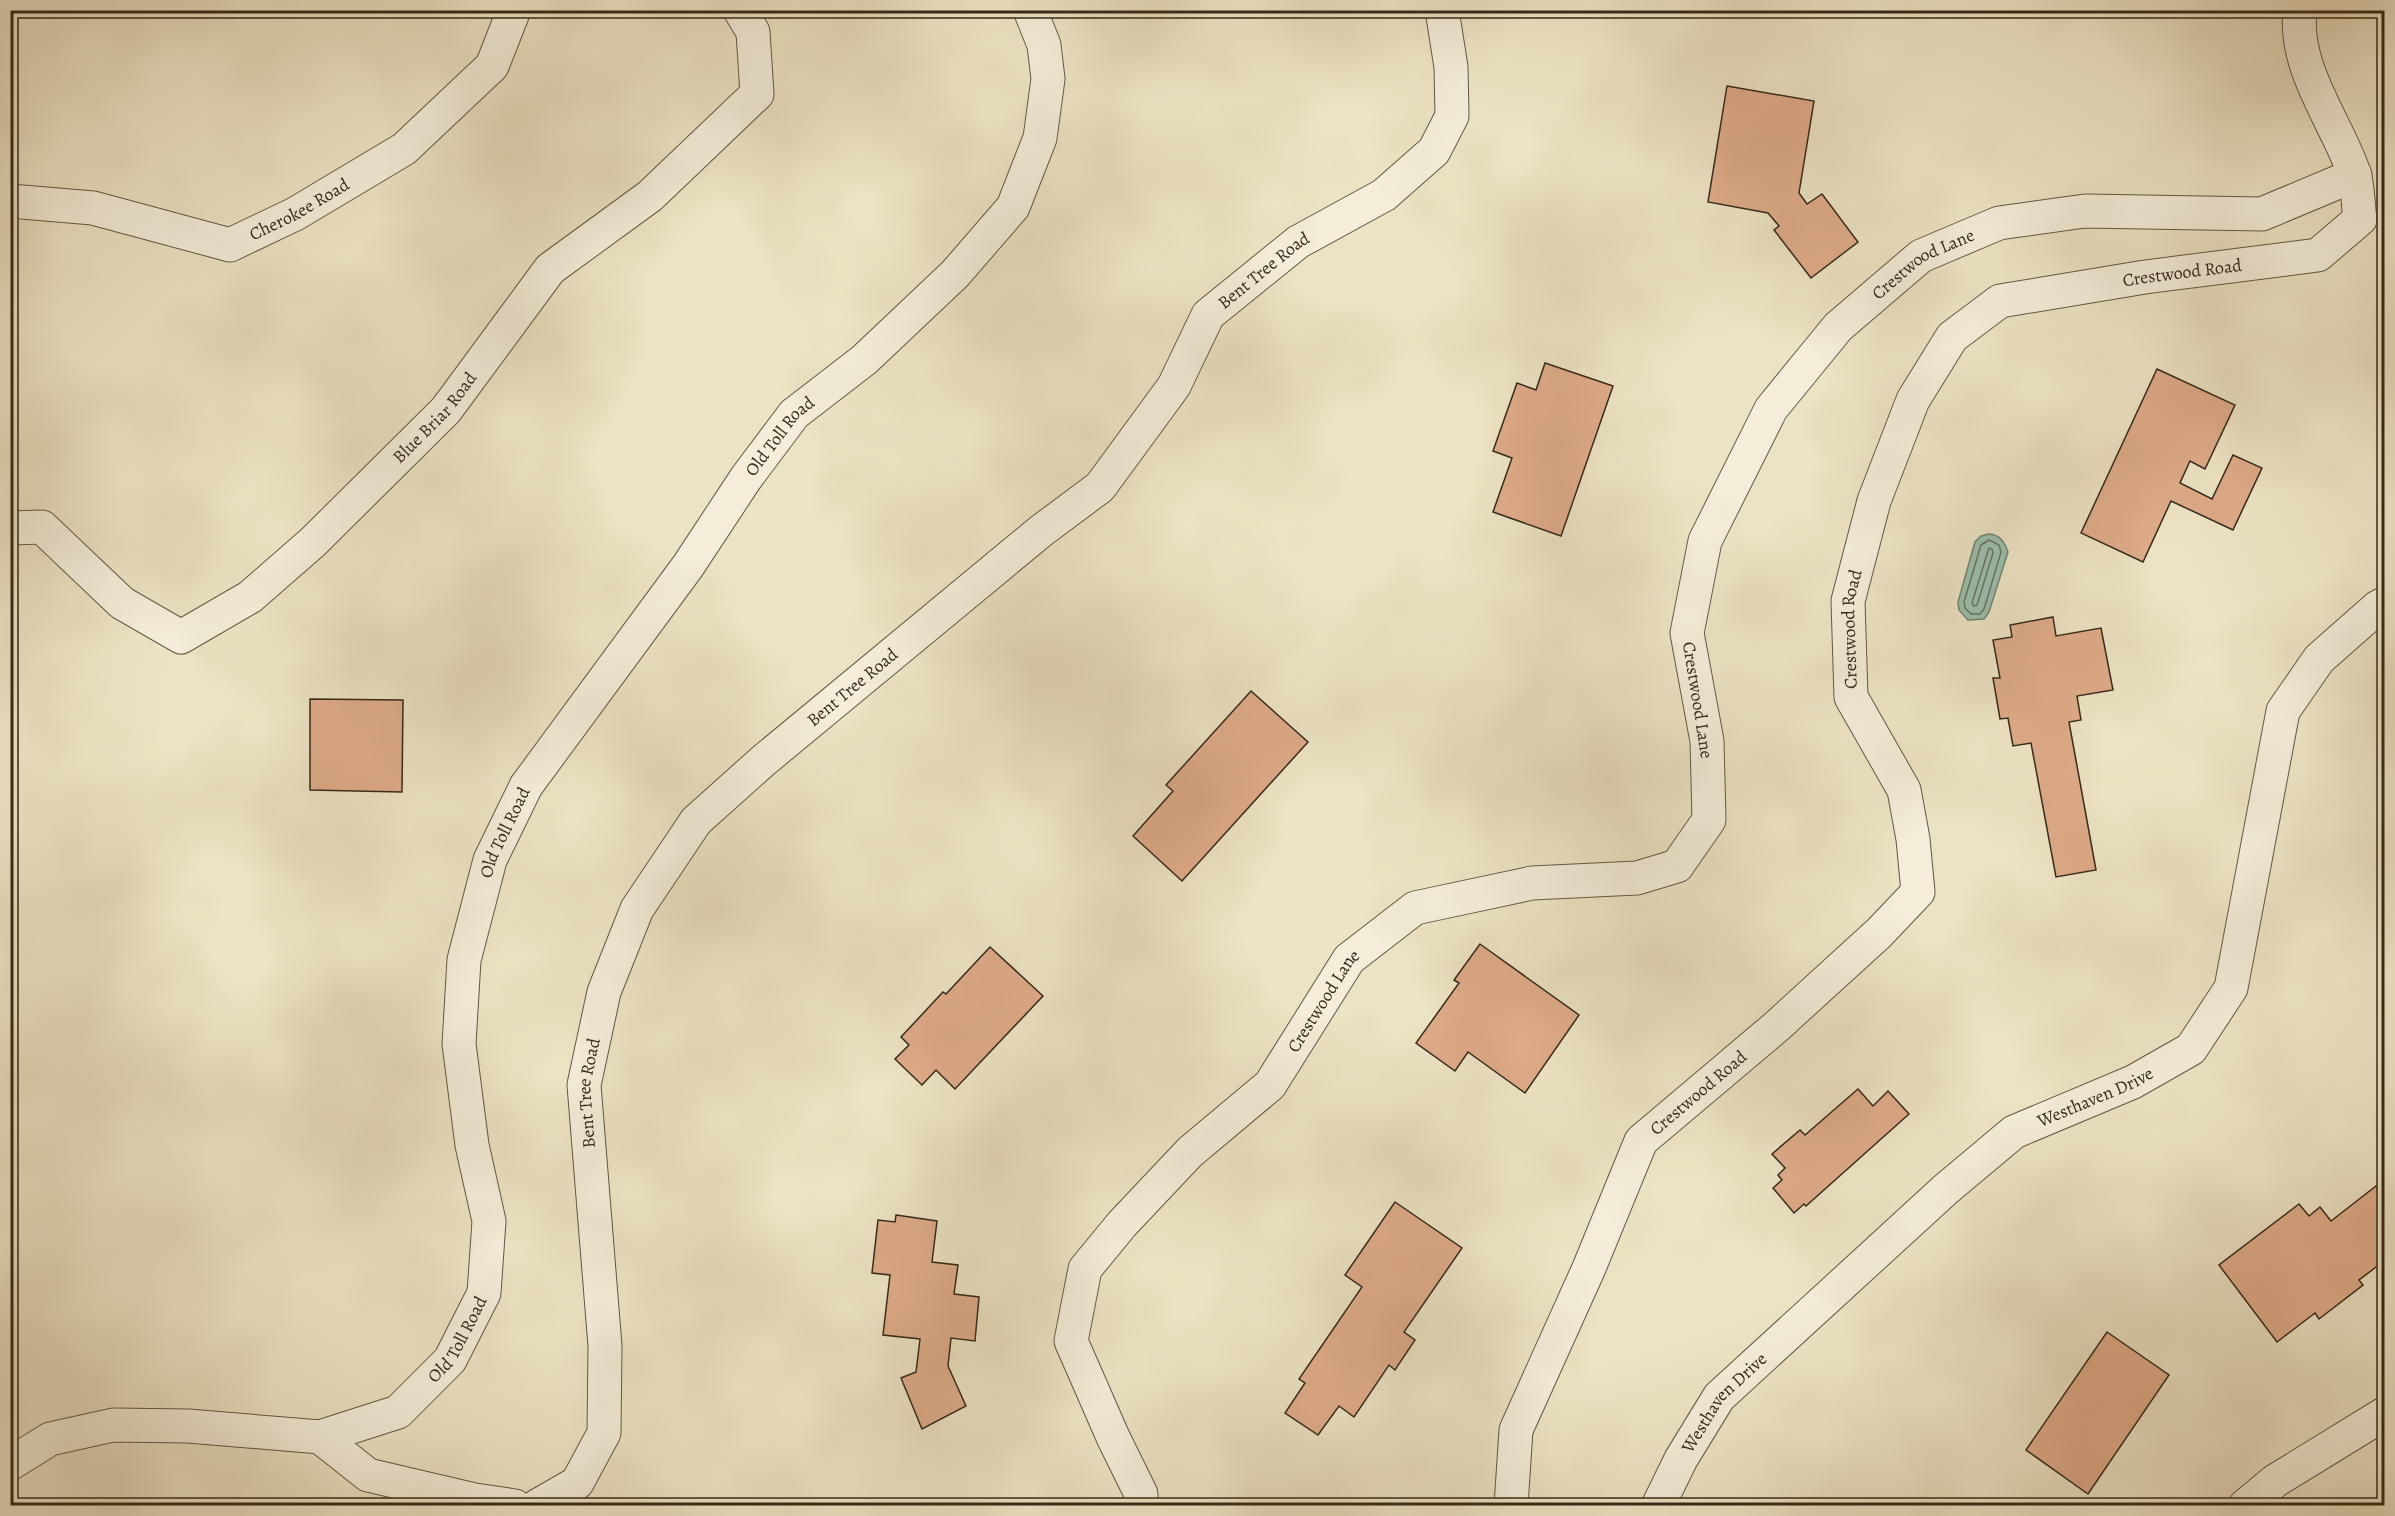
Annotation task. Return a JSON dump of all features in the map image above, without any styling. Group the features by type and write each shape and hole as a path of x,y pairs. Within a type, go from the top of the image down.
{"street":[{"name":"Cherokee Road","path":"10,201 93,208 230,244 295,214 404,149 492,66 514,10"},
{"name":"Blue Briar Road","path":"10,528 42,526 122,603 181,637 250,597 313,542 446,410 550,270 650,196 757,94 753,32 740,10"},
{"name":"Old Toll Road","path":"10,1464 50,1439 113,1425 188,1426 320,1437 398,1412 450,1360 484,1293 489,1221 472,1145 459,1044 464,960 490,860 526,786 688,566 746,478 794,414 864,360 955,274 1013,207 1040,138 1048,79 1044,45 1030,10"},
{"name":"Bent Tree Road","path":"537,1506 577,1483 604,1433 605,1346 584,1085 604,992 637,909 696,821 763,761 1041,531 1100,487 1174,386 1208,315 1298,242 1384,195 1434,151 1452,116 1451,68 1442,10"},
{"name":"Crestwood Road","path":"1511,1506 1516,1431 1589,1268 1641,1141 1776,1027 1879,933 1918,892 1913,839 1904,790 1851,697 1848,601 1874,501 1913,400 1952,337 2000,302 2145,277 2318,255 2360,219 2355,175 2305,62 2298,23 2300,10"},
{"name":"Crestwood Lane","path":"1141,1506 1141,1494 1071,1341 1085,1269 1122,1224 1190,1152 1270,1085 1349,959 1415,908 1532,883 1637,878 1677,866 1709,820 1707,741 1687,633 1705,541 1771,409 1838,327 1921,256 1999,223 2085,211 2262,214 2355,175"},
{"name":"Westhaven Drive","path":"1658,1506 1681,1459 1719,1397 1946,1189 2014,1132 2133,1082 2191,1049 2231,988 2283,711 2319,659 2378,607 2385,604"},
{"path":"2245,1506 2275,1481 2385,1414"},
{"path":"320,1437 368,1475 475,1500 515,1506"}],"water":[{"path":"1989,534 2001,539 2008,552 1989,612 1984,619 1968,620 1959,610 1958,602 1975,542 1981,536"}],"building":[{"path":"1727,86 1814,101 1799,193 1807,204 1822,194 1858,242 1811,278 1774,230 1779,226 1768,213 1708,202"},
{"path":"1545,363 1613,386 1561,536 1493,512 1512,458 1493,451 1517,383 1536,390"},
{"path":"2157,369 2235,405 2205,469 2190,461 2180,483 2212,499 2233,455 2262,468 2233,530 2171,501 2143,562 2081,533"},
{"path":"2053,617 2056,636 2101,628 2113,690 2077,696 2081,720 2069,722 2096,870 2056,877 2031,743 2013,746 2008,718 2000,719 1993,678 2000,678 1993,640 2012,637 2010,625"},
{"path":"1251,691 1308,742 1182,881 1133,836 1173,791 1166,785"},
{"path":"310,699 403,700 402,792 310,790"},
{"path":"1480,944 1579,1015 1525,1093 1468,1052 1455,1071 1416,1043 1459,983 1454,980"},
{"path":"990,947 1043,996 955,1089 936,1070 922,1085 895,1059 909,1045 901,1037"},
{"path":"1858,1089 1873,1106 1888,1091 1909,1114 1806,1206 1804,1204 1794,1213 1773,1188 1782,1180 1778,1175 1785,1168 1772,1154 1800,1130 1805,1135"},
{"path":"2376,1186 2384,1197 2384,1261 2359,1280 2363,1285 2319,1319 2315,1313 2277,1342 2219,1265 2299,1204 2309,1216 2320,1207 2331,1221"},
{"path":"1395,1202 1462,1248 1404,1332 1415,1340 1395,1370 1389,1365 1354,1417 1339,1406 1318,1435 1285,1413 1305,1383 1299,1379 1362,1287 1345,1275"},
{"path":"896,1215 937,1221 932,1262 958,1265 954,1294 979,1297 975,1341 951,1338 948,1366 966,1406 922,1429 901,1378 916,1372 920,1339 883,1335 890,1275 872,1273 878,1220 895,1222"},
{"path":"2107,1332 2169,1375 2088,1494 2026,1450"}]}
